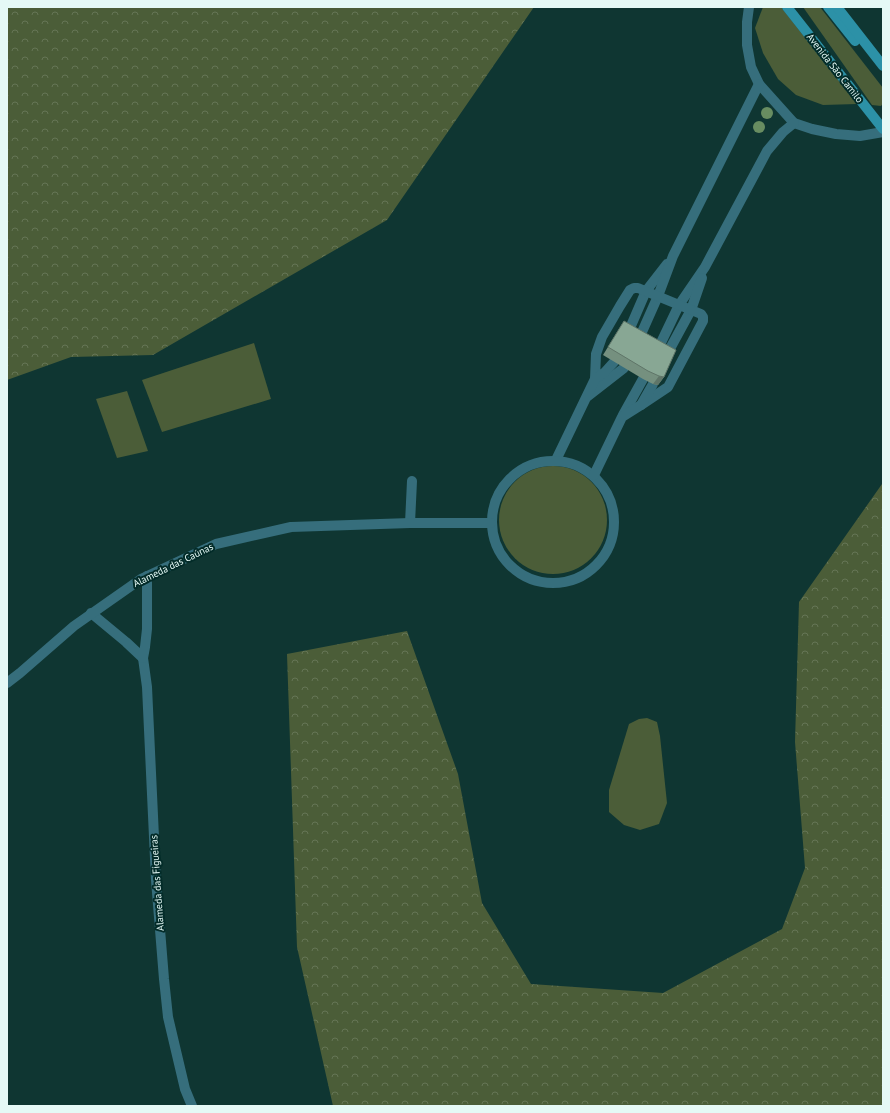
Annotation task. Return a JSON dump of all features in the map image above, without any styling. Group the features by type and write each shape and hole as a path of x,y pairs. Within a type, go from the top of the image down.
{"main road":[{"name":"Avenida São Camilo","path":"787,7 883,130"},
{"path":"828,7 857,44 863,49 871,52"},
{"path":"838,7 883,66"}],"street":[{"path":"749,7 747,22 747,45 751,67 759,84 794,123 812,129 836,134 860,136 883,130"},
{"path":"638,341 658,296 673,256 759,84"},
{"path":"656,351 679,305 705,267 767,151 783,132 794,123"},
{"path":"627,335 646,291 673,256"},
{"path":"666,356 691,310 705,267"},
{"path":"556,460 595,379 596,354 602,337 630,290 638,288 702,314 703,321 668,387 622,417"},
{"path":"595,379 605,372 614,362"},
{"path":"587,397 624,368"},
{"path":"594,475 642,379"},
{"path":"641,405 653,384"},
{"path":"556,460 576,464 594,475 607,492 614,512 614,532 607,552 594,568 576,579 557,583 537,581 519,573 505,560 495,543 491,523 494,504 502,486 516,473 535,463 556,460"},
{"path":"410,523 412,481"},
{"name":"Alameda das Caúnas","path":"7,683 74,626 141,579 216,544 291,527 410,523 491,523"},
{"name":"Alameda das Figueiras","path":"147,576 147,629 143,658 146,686 156,880 164,979 168,1017 185,1089 192,1106"},
{"path":"91,613 143,658"}],"green space":[{"path":"7,7 534,7 387,220 153,355 71,357 7,380"},
{"path":"763,7 781,7 857,104 823,105 796,95 778,79 763,53 755,28"},
{"path":"803,7 820,7 883,88 883,103 881,106 872,105"},
{"path":"254,343 271,399 162,432 142,380"},
{"path":"127,391 148,451 117,458 96,399"},
{"path":"553,466 574,470 591,482 603,499 607,520 603,541 591,558 574,570 553,574 532,570 515,558 503,541 499,520 503,499 515,482 532,470"},
{"path":"883,482 883,1106 333,1106 297,947 287,654 407,631 458,774 482,903 531,984 663,993 782,929 805,868 795,742 799,602"},
{"path":"647,718 657,722 660,736 667,803 659,824 640,830 624,825 609,812 609,790 629,724 639,719"}],"building":[{"path":"624,321 676,350 664,377 648,371 608,347"}]}
